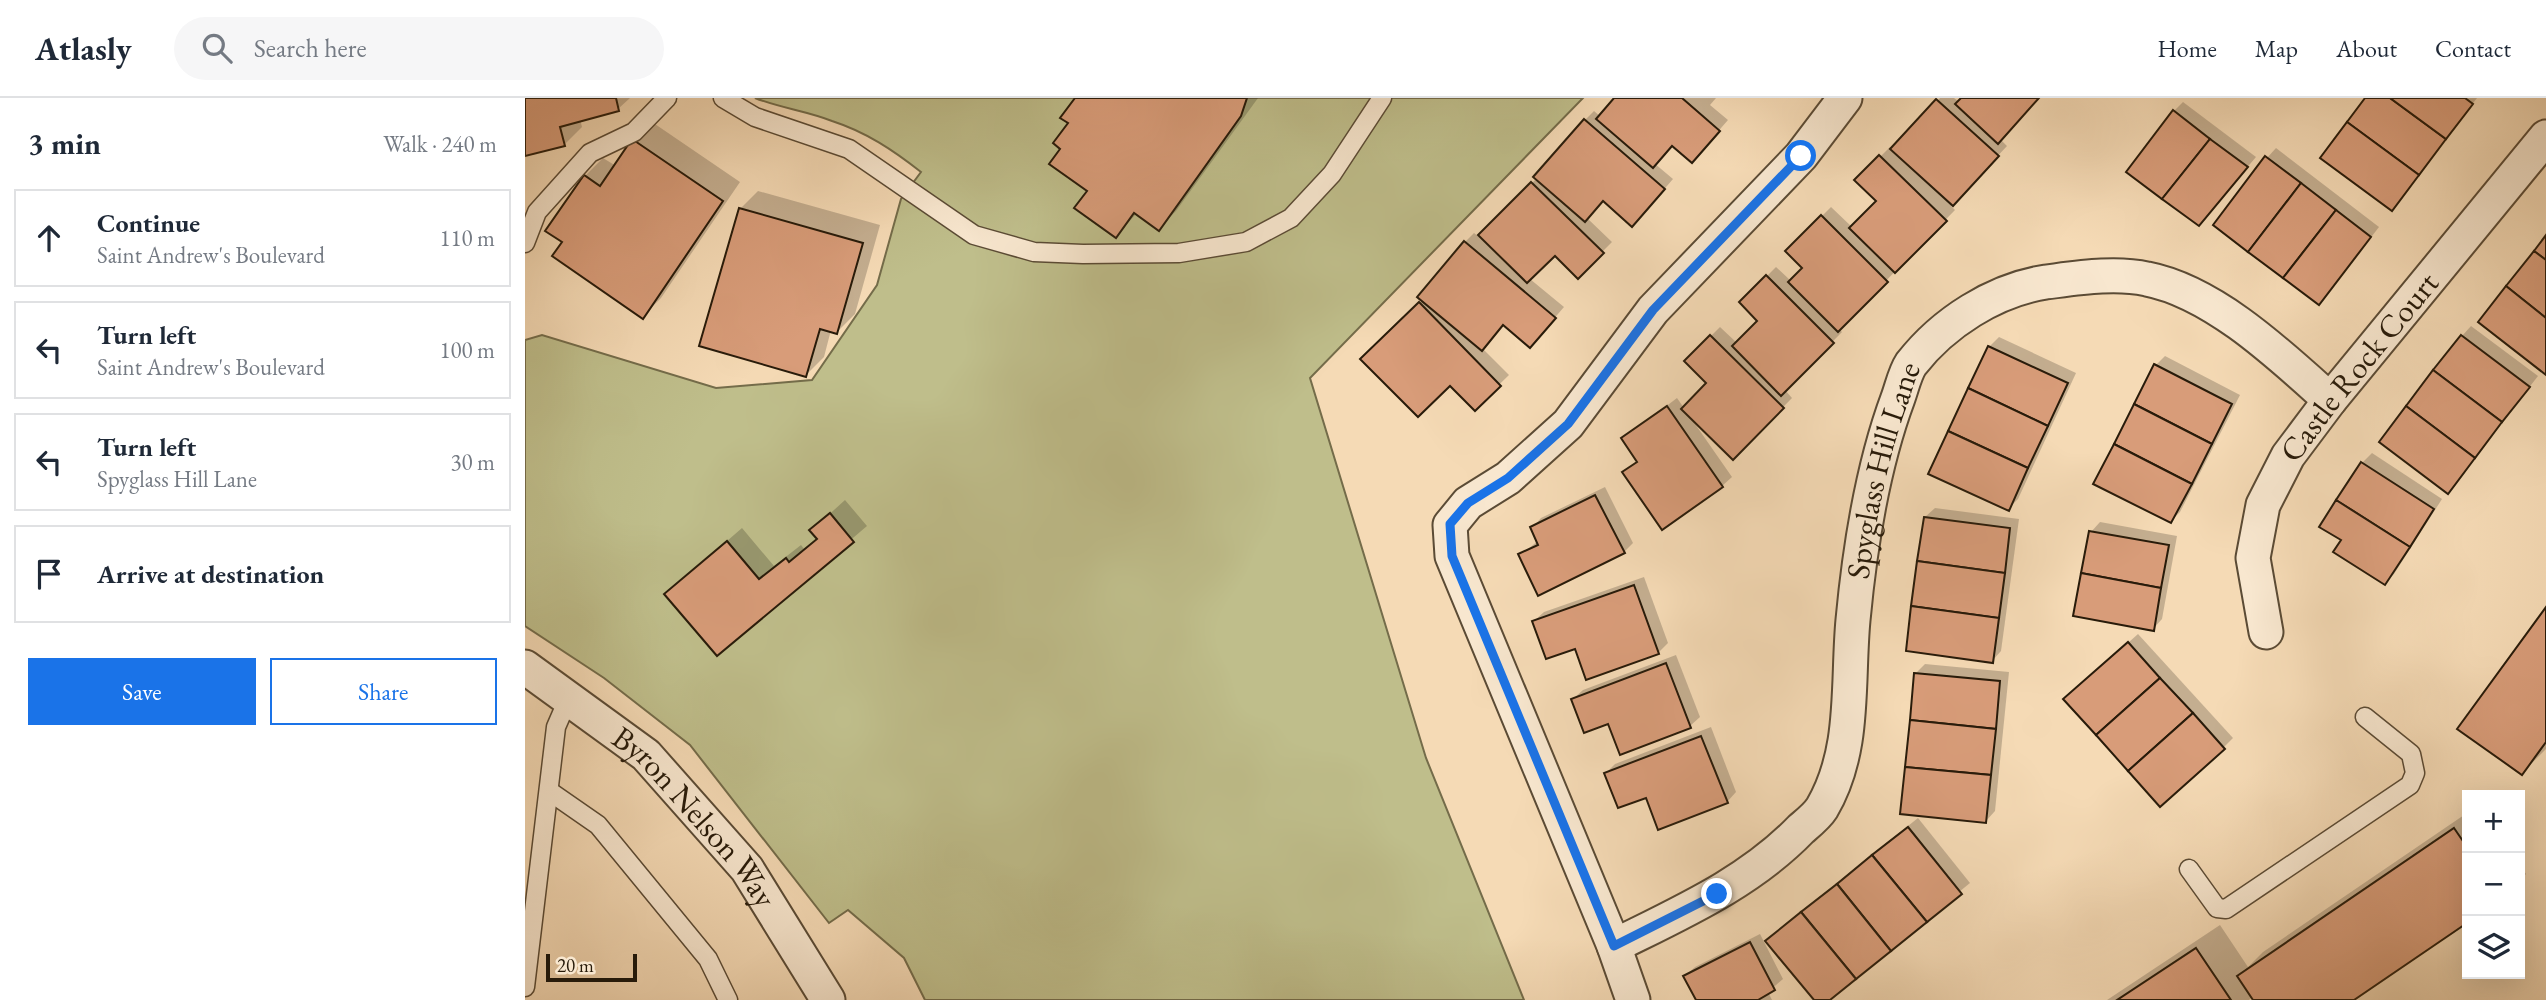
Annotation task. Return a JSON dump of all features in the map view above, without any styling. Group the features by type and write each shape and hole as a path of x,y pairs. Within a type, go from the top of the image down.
{"street":[{"path":"1633,1000 1614,946 1452,556 1450,524 1468,503 1508,478 1568,424 1653,310 1801,156 1845,98"},
{"name":"Castle Rock Court","path":"2266,632 2253,558 2263,505 2288,456 2330,400 2546,136"},
{"name":"Spyglass Hill Lane","path":"1614,946 1717,894 1776,855 1821,808 1844,752 1852,698 1853,622 1866,521 1883,437 1910,366 1954,319 2024,285 2085,277 2148,279 2209,303 2281,356 2330,400"},
{"name":"Byron Nelson Way","path":"525,667 646,755 747,869 828,1000"}],"lane":[{"path":"525,243 537,212 590,153 634,132 667,98"},
{"path":"723,98 755,117 849,149 974,235 1034,252 1083,254 1179,253 1246,242 1291,218 1332,174 1382,98"},
{"path":"525,987 556,727 569,697"},
{"path":"2189,869 2217,908 2226,909 2410,785 2415,773 2411,754 2365,717"},
{"path":"549,791 598,825 708,959 728,1000"}],"shaded area":[{"path":"755,98 1583,98 1310,378 1426,758 1524,1000 925,1000 904,958 848,910 829,923 690,745 604,678 525,626 525,340 542,335 716,388 812,380 877,285 901,199 921,172 868,136 823,118"}],"building":[{"path":"525,98 616,98 619,111 560,127 565,146 525,156"},
{"path":"1075,98 1247,98 1241,116 1159,231 1134,213 1116,238 1074,208 1087,191 1049,164 1060,149 1053,143 1068,123 1060,118"},
{"path":"1614,98 1682,98 1720,131 1692,163 1672,146 1653,168 1596,119"},
{"path":"1961,98 2039,98 1998,144 1955,104"},
{"path":"2365,98 2390,98 2446,139 2419,175 2347,122"},
{"path":"2390,98 2465,98 2473,104 2446,139"},
{"path":"1936,99 1999,156 1953,206 1890,149"},
{"path":"2173,110 2210,139 2162,199 2126,172"},
{"path":"1584,119 1665,189 1632,227 1603,201 1585,222 1533,177"},
{"path":"2347,122 2419,175 2392,211 2320,158"},
{"path":"632,139 723,201 643,319 552,256 562,242 545,231 584,175 600,186"},
{"path":"2210,139 2248,167 2199,226 2162,199"},
{"path":"1879,155 1947,221 1895,273 1849,228 1876,201 1854,180"},
{"path":"2265,156 2301,183 2248,252 2213,225"},
{"path":"1531,182 1604,253 1578,279 1555,256 1527,283 1478,235"},
{"path":"2301,183 2336,210 2283,278 2248,252"},
{"path":"739,208 863,243 837,334 820,329 806,377 699,346"},
{"path":"2336,210 2371,237 2319,305 2283,278"},
{"path":"1821,215 1888,282 1838,332 1788,282 1802,268 1785,251"},
{"path":"2546,235 2546,260 2534,251"},
{"path":"1464,241 1556,318 1530,348 1503,325 1482,351 1417,297"},
{"path":"2534,251 2546,260 2546,318 2506,286"},
{"path":"1766,275 1834,343 1781,396 1732,346 1757,321 1739,302"},
{"path":"2506,286 2546,318 2546,375 2478,322"},
{"path":"1419,302 1501,386 1475,411 1450,386 1418,417 1360,359"},
{"path":"1710,335 1784,408 1733,460 1681,409 1706,383 1684,361"},
{"path":"2461,335 2530,387 2502,422 2433,370"},
{"path":"1988,346 2068,383 2048,426 1968,388"},
{"path":"2154,364 2232,404 2212,444 2134,404"},
{"path":"2433,370 2502,422 2475,458 2406,406"},
{"path":"1968,388 2048,426 2028,468 1948,431"},
{"path":"2134,404 2212,444 2192,484 2114,444"},
{"path":"1667,406 1723,487 1662,530 1622,472 1637,462 1621,438"},
{"path":"2406,406 2475,458 2448,494 2379,442"},
{"path":"1948,431 2028,468 2009,511 1928,474"},
{"path":"2114,444 2192,484 2171,523 2093,484"},
{"path":"2361,462 2434,509 2410,547 2336,500"},
{"path":"1595,495 1625,553 1538,596 1518,554 1538,545 1530,527"},
{"path":"2336,500 2410,547 2385,585 2333,552 2341,540 2319,527"},
{"path":"830,513 854,542 717,656 664,594 727,541 759,579 786,558 789,562 817,539 809,530"},
{"path":"1924,517 2010,528 2005,573 1917,561"},
{"path":"2089,531 2169,545 2161,588 2081,573"},
{"path":"1917,561 2005,573 1999,618 1911,606"},
{"path":"2081,573 2161,588 2154,631 2073,616"},
{"path":"1634,585 1659,654 1586,680 1575,649 1546,659 1532,621"},
{"path":"1911,606 1999,618 1993,663 1906,651"},
{"path":"2546,607 2546,742 2522,775 2457,729"},
{"path":"2128,642 2160,678 2096,735 2063,699"},
{"path":"1666,663 1691,728 1620,755 1608,724 1584,733 1571,699"},
{"path":"1914,673 2000,681 1996,729 1910,720"},
{"path":"2160,678 2193,713 2128,771 2096,735"},
{"path":"2193,713 2225,749 2160,807 2128,771"},
{"path":"1910,720 1996,729 1991,775 1905,767"},
{"path":"1701,736 1728,803 1658,830 1646,798 1618,808 1604,773"},
{"path":"1905,767 1991,775 1986,823 1900,814"},
{"path":"1908,827 1962,894 1927,922 1872,855"},
{"path":"2454,828 2462,840 2462,926 2354,1000 2253,1000 2237,976"},
{"path":"1872,855 1927,922 1891,951 1837,884"},
{"path":"1837,884 1891,951 1856,979 1801,912"},
{"path":"1801,912 1856,979 1830,1000 1814,1000 1765,941"},
{"path":"1750,942 1775,990 1758,1000 1696,1000 1683,976"},
{"path":"2196,948 2231,1000 2117,1000"}],"route":[{"path":"1717,894 1614,946 1452,556 1450,524 1468,503 1508,478 1568,424 1653,310 1801,156"}]}
